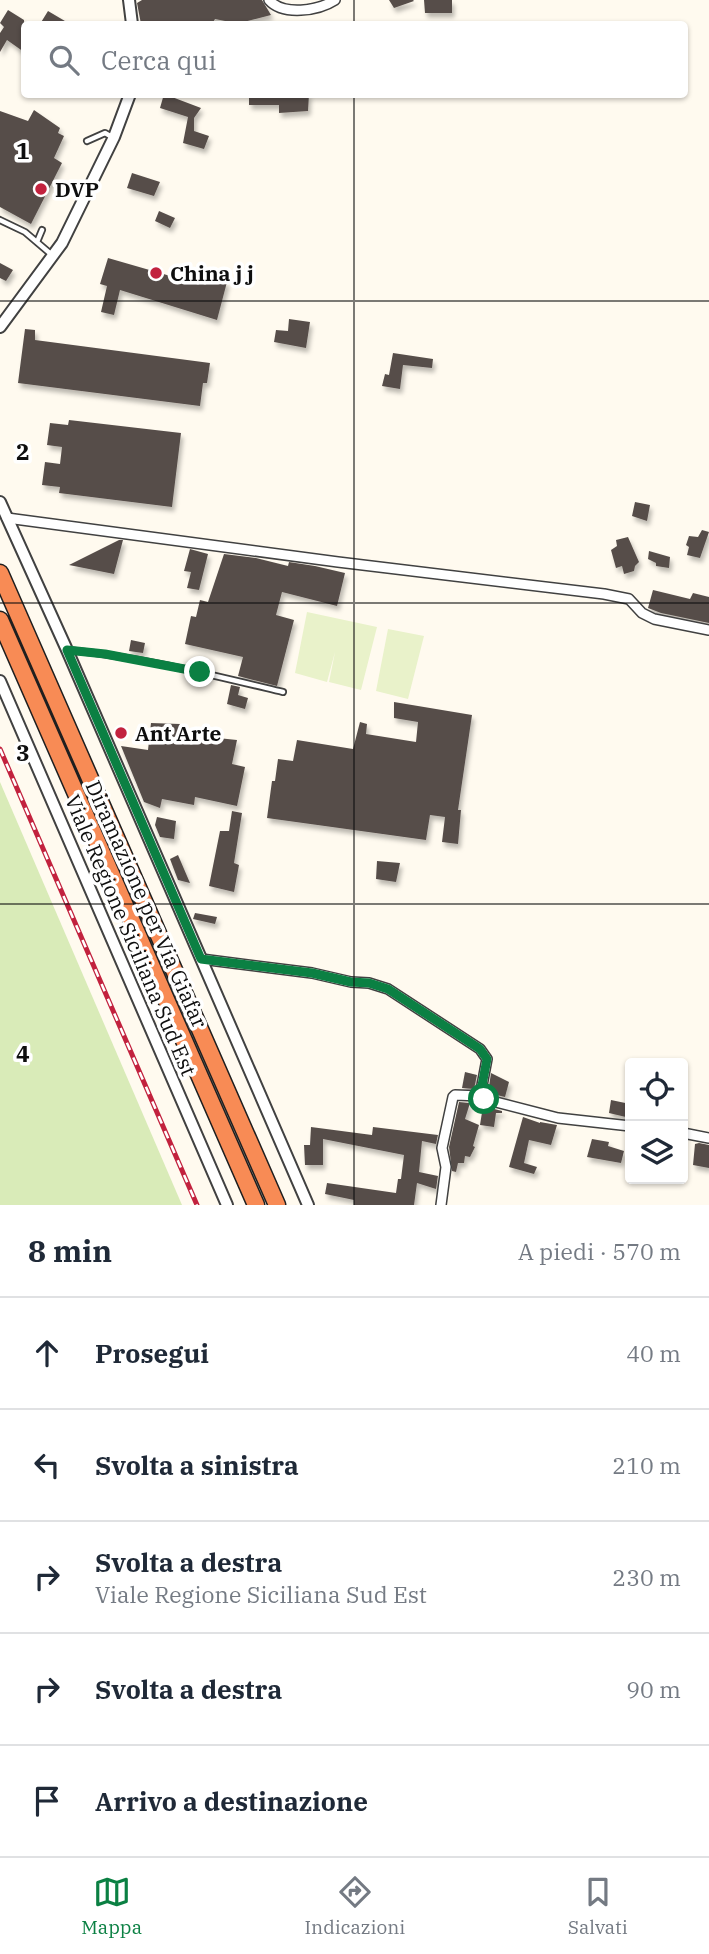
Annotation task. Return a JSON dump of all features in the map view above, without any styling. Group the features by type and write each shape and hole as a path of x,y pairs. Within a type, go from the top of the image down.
{"highway":[{"name":"Diramazione per Via Giafar","path":"0,573 277,1205"},
{"name":"Diramazione per Via Giafar","path":"0,620 256,1205"}],"street":[{"path":"129,0 132,21"},
{"path":"269,0 272,4 302,11 326,6 335,0"},
{"path":"0,327 62,243 114,137 129,98"},
{"path":"0,502 308,1205"},
{"path":"7,518 604,594 629,599 642,613 654,619 709,630"},
{"name":"Viale Regione Siciliana Sud Est","path":"0,681 227,1205"},
{"path":"201,959 312,973 388,989 480,1049 487,1059 480,1096"},
{"path":"441,1205 446,1167 442,1148 455,1095 480,1096 558,1118 625,1125"},
{"path":"688,1134 709,1138"}],"lane":[{"path":"87,141 104,133 114,137"},
{"path":"0,220 25,232 53,255"},
{"path":"37,242 42,230"},
{"path":"67,650 105,654 200,672 283,692"}],"green space":[{"path":"307,612 377,627 361,690 329,682 335,652 327,682 295,673"},
{"path":"388,629 424,636 408,699 376,691"},
{"path":"0,782 182,1205 0,1205"}],"building":[{"path":"142,0 262,0 271,15 248,21 140,21 137,3"},
{"path":"389,0 413,0 414,1 394,8"},
{"path":"424,0 452,0 452,13 425,13"},
{"path":"8,10 24,20 21,21 21,50 7,40 0,52 0,33 4,27 0,23"},
{"path":"48,11 65,21 42,21"},
{"path":"163,98 175,98 201,108 194,118 194,131 209,136 204,149 183,143 188,117 160,108"},
{"path":"249,98 309,98 308,111 279,113 279,105 249,105"},
{"path":"34,110 60,128 58,133 64,136 54,158 62,163 31,224 0,207 0,111 28,121"},
{"path":"132,173 160,182 154,196 127,188"},
{"path":"159,211 175,218 170,228 155,221"},
{"path":"108,258 198,284 201,275 227,282 217,320 120,290 114,315 101,312 107,286 100,284"},
{"path":"0,263 13,270 6,281 0,278"},
{"path":"289,319 310,322 306,348 274,342 276,330 288,331"},
{"path":"25,329 35,330 35,340 210,363 207,383 203,383 200,406 18,383"},
{"path":"393,353 433,359 432,368 403,365 400,389 382,386 385,374 389,375"},
{"path":"69,420 181,433 172,507 59,493 60,487 42,485 45,462 60,464 62,447 47,445 50,423 68,425"},
{"path":"635,502 650,505 647,521 632,516"},
{"path":"702,530 709,532 700,558 687,555 689,536 698,537"},
{"path":"628,537 639,562 634,571 624,574 622,566 616,568 611,550 617,546 616,540"},
{"path":"123,540 114,574 69,565"},
{"path":"190,549 208,554 199,590 187,588 191,572 184,571"},
{"path":"649,551 670,557 669,568 656,566 656,563 648,559"},
{"path":"224,554 288,566 289,562 315,566 345,573 337,606 282,592 276,615 294,620 277,686 238,676 243,657 185,644 191,616 196,617 200,600 208,602"},
{"path":"653,590 690,599 693,593 709,597 709,623 648,608"},
{"path":"131,640 145,643 143,653 129,651"},
{"path":"231,685 240,687 238,695 248,698 245,709 227,704"},
{"path":"394,702 472,715 458,810 461,810 458,844 442,842 445,817 430,815 426,840 267,818 278,759 293,761 297,740 353,749 360,722 367,724 366,734 416,742 418,722 394,718"},
{"path":"151,723 180,724 179,734 237,740 232,764 245,767 237,806 195,797 194,805 162,799 160,808 144,802 121,746 148,750"},
{"path":"232,811 242,813 234,863 239,865 234,892 209,886 220,831 229,831"},
{"path":"157,817 176,821 174,839 160,837 155,825"},
{"path":"178,855 190,883 178,880 170,859"},
{"path":"377,861 400,863 396,882 376,879"},
{"path":"195,913 217,917 215,924 193,919"},
{"path":"465,1072 477,1075 474,1089 462,1088"},
{"path":"491,1073 509,1082 505,1097 488,1093"},
{"path":"611,1100 625,1103 625,1117 609,1113"},
{"path":"459,1102 470,1103 465,1119 479,1125 473,1146 475,1147 470,1157 465,1156 464,1163 458,1163 456,1172 452,1171 449,1147"},
{"path":"483,1106 502,1111 496,1113 494,1127 480,1125"},
{"path":"523,1117 557,1125 551,1145 529,1140 524,1163 537,1167 534,1174 509,1167"},
{"path":"311,1127 372,1135 373,1127 438,1135 436,1144 422,1141 419,1172 438,1176 436,1189 417,1183 414,1205 354,1205 354,1200 325,1194 327,1183 396,1193 404,1155 323,1139 323,1165 305,1165 304,1145 310,1145"},
{"path":"592,1139 609,1142 608,1146 624,1151 621,1163 587,1157"},
{"path":"695,1144 709,1145 709,1168 693,1165"}],"railway":[{"path":"0,749 197,1205"}],"place":[{"name":"DVP","path":"41,189"},
{"name":"China j j","path":"156,273"},
{"name":"Ant Arte","path":"121,733"}],"route":[{"path":"200,672 105,654 67,650 201,959 312,973 388,989 480,1049 487,1059 480,1096 484,1099"}]}
